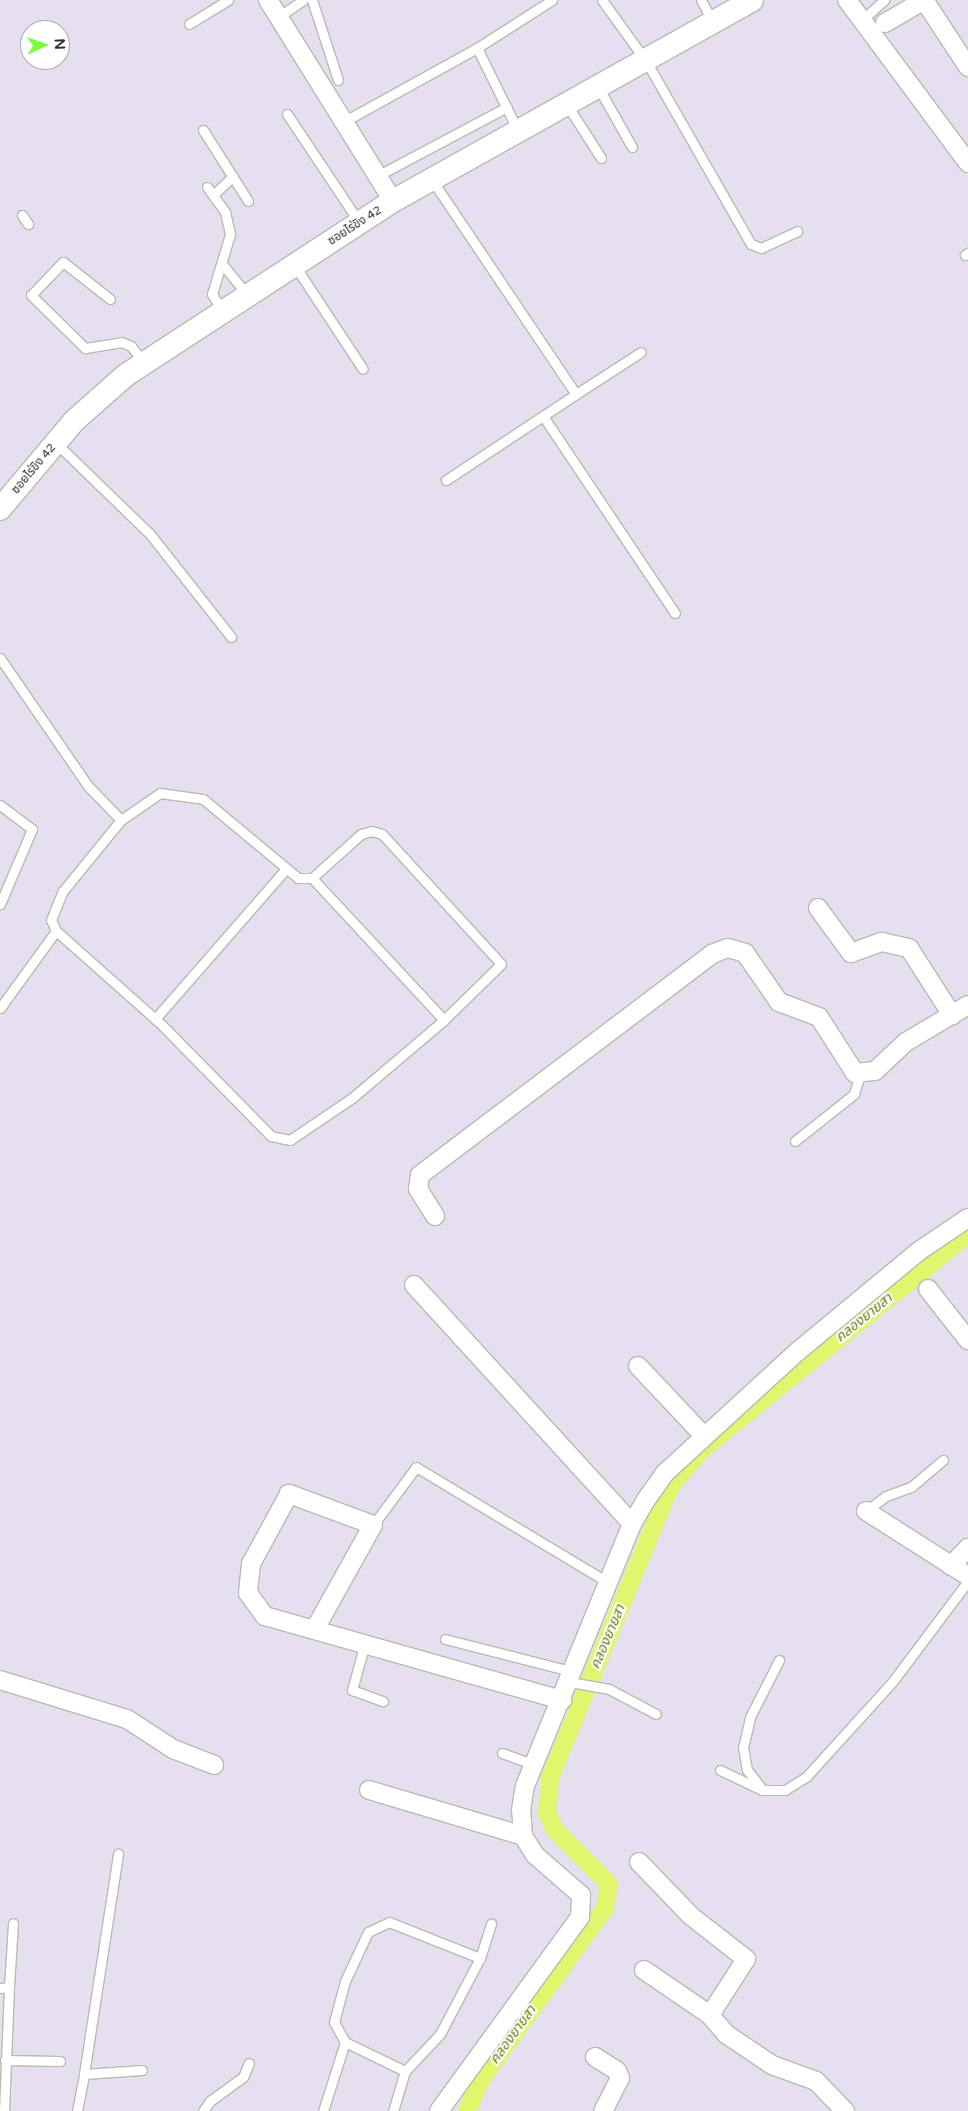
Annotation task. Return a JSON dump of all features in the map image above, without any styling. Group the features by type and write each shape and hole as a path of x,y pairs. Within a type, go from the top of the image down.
{"street":[{"path":"268,0 393,201"},
{"name":"ซอยไร่ขิง 42","path":"0,509 92,402 144,363 224,313 393,201 714,24 752,0"},
{"path":"847,0 968,163"},
{"path":"885,23 924,0 968,68"},
{"path":"818,908 851,953 882,942 909,948 952,1015"},
{"path":"435,1216 418,1189 420,1175 503,1116 693,965 728,948 745,953 779,1002 819,1017 849,1068 860,1074 875,1071 906,1042 968,1005"},
{"path":"439,2111 580,1917 581,1895 534,1855 523,1836 521,1810 535,1765 562,1700 576,1679 632,1524 665,1473 704,1435 864,1297 968,1218"},
{"path":"414,1285 632,1524"},
{"path":"928,1289 968,1340"},
{"path":"638,1366 704,1435"},
{"path":"315,1629 373,1525 318,1501 294,1494 285,1497 251,1564 248,1593 265,1616 315,1629 365,1642 562,1700"},
{"path":"866,1511 968,1576"},
{"path":"951,1566 968,1548"},
{"path":"0,1680 127,1719 173,1749 214,1765"},
{"path":"369,1790 523,1836"},
{"path":"639,1862 691,1916 746,1959 710,2015"},
{"path":"644,1970 710,2015 726,2034 772,2066 816,2081 845,2111"},
{"path":"594,2057 620,2078 603,2111"}],"lane":[{"path":"190,24 228,0"},
{"path":"278,17 303,0"},
{"path":"312,0 338,80"},
{"path":"343,122 478,48 552,0"},
{"path":"602,0 646,61 751,244 761,248 797,231"},
{"path":"702,0 714,24"},
{"path":"862,20 884,0"},
{"path":"478,48 519,132"},
{"path":"598,87 632,147"},
{"path":"567,105 600,158"},
{"path":"377,176 507,107"},
{"path":"287,114 360,223"},
{"path":"203,130 248,201"},
{"path":"224,313 212,294 223,265 230,234 225,212 210,191 233,176"},
{"path":"432,180 576,394"},
{"path":"22,215 28,224"},
{"path":"110,299 63,262 31,295 85,348 121,342 131,346 144,363"},
{"path":"223,265 248,296"},
{"path":"294,266 363,368"},
{"path":"446,480 641,352"},
{"path":"543,416 674,612"},
{"path":"55,443 150,534 231,637"},
{"path":"0,658 88,786 121,820"},
{"path":"160,793 203,799 286,869 298,878 312,878 361,834 372,831 382,834 498,956 497,972 444,1020 352,1098 290,1140 271,1136 262,1128 155,1019 56,931 52,910 121,820 160,793"},
{"path":"0,805 32,829 0,904"},
{"path":"155,1019 286,869"},
{"path":"312,878 444,1020"},
{"path":"0,1008 56,931"},
{"path":"795,1140 854,1094 860,1074"},
{"path":"866,1511 886,1496 911,1487 943,1460"},
{"path":"373,1525 416,1467 610,1583"},
{"path":"720,1770 762,1790 785,1790 806,1777 839,1744 968,1581"},
{"path":"445,1639 609,1688 656,1714"},
{"path":"365,1642 352,1690 383,1701"},
{"path":"762,1790 747,1770 743,1748 750,1717 779,1660"},
{"path":"502,1754 535,1765"},
{"path":"77,2111 118,1854"},
{"path":"4,2111 2,2085 5,2060 5,1987 13,1923"},
{"path":"406,2071 345,2042 338,2033 335,2012 368,1932 378,1924 408,1928 480,1958"},
{"path":"393,2111 406,2071 440,2034 480,1958 491,1924"},
{"path":"323,2111 345,2042"},
{"path":"5,2060 60,2060"},
{"path":"203,2111 210,2101 243,2077 249,2063"},
{"path":"84,2074 142,2070"}],"waterway":[{"name":"คลองยายสา","path":"467,2111 482,2078 605,1908 609,1884 555,1830 547,1813 550,1778 670,1487 700,1451 968,1234"}]}
